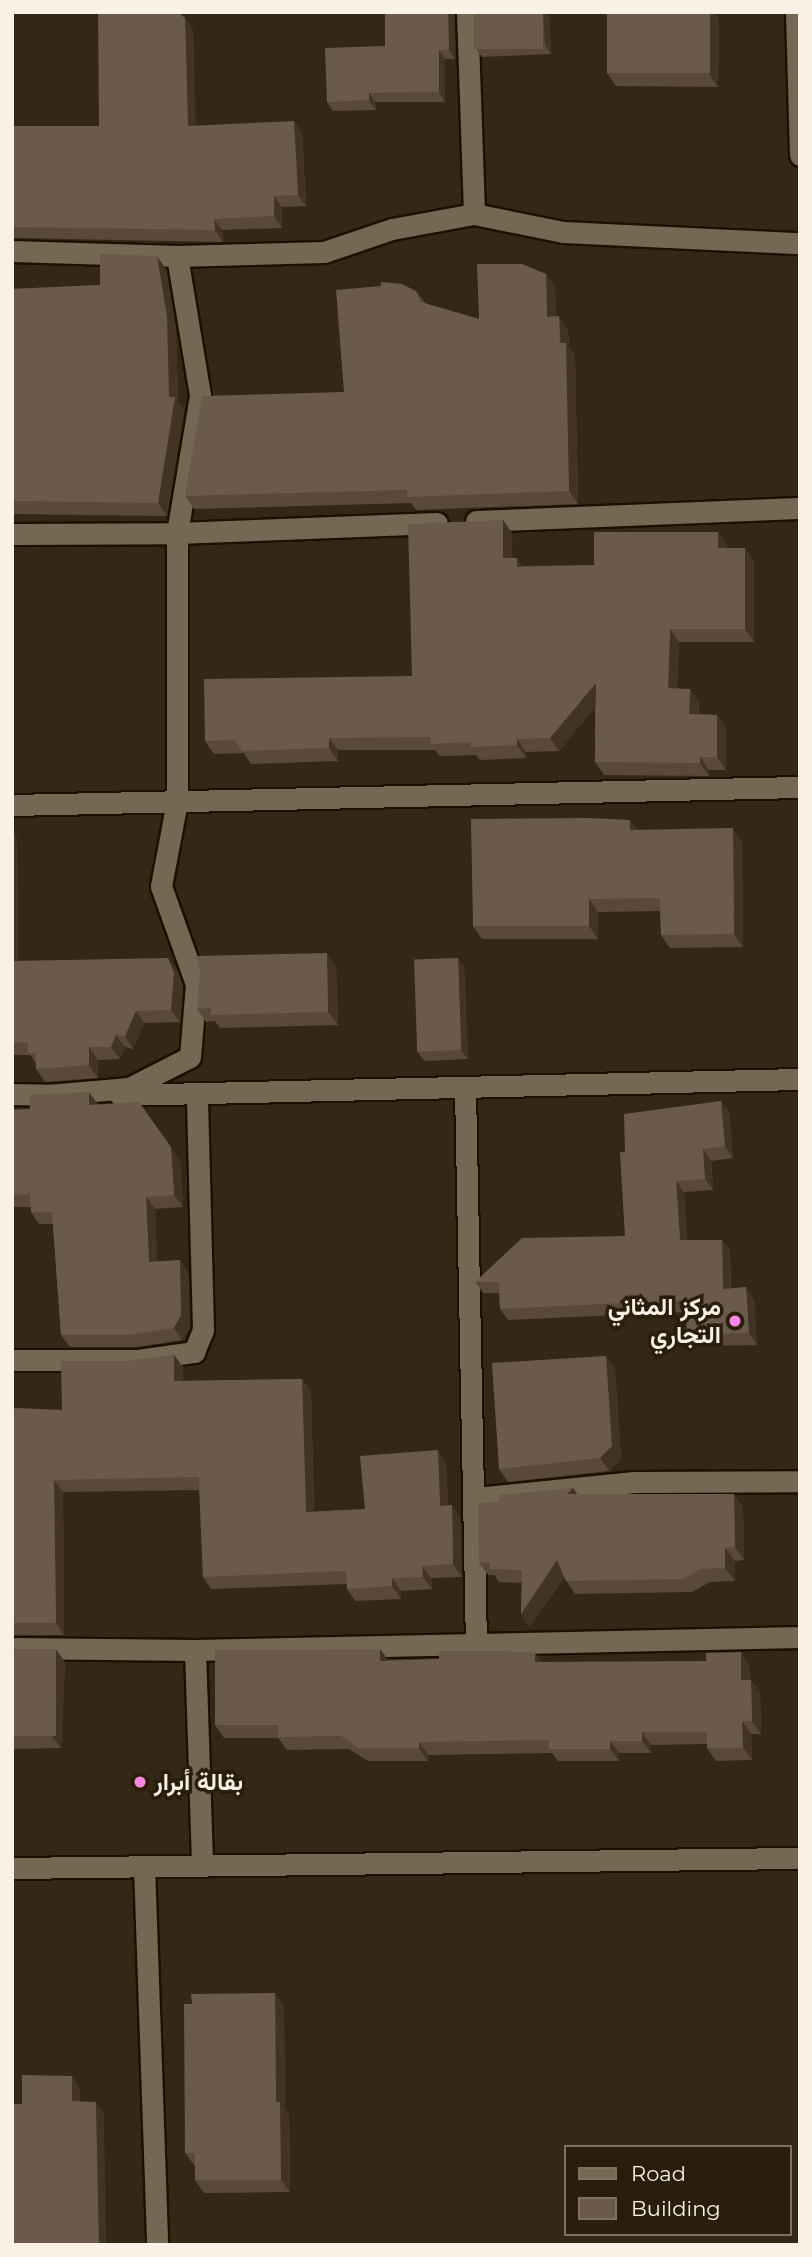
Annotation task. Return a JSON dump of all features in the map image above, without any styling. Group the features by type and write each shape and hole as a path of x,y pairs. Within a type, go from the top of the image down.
{"street":[{"path":"467,12 474,214"},
{"path":"796,12 800,155"},
{"path":"12,251 177,256 324,252 392,229 474,214 563,232 800,243"},
{"path":"48,1095 129,1088 190,1058 197,984 161,886 177,801 177,533 200,395 177,256"},
{"path":"12,534 177,533 800,508"},
{"path":"12,805 800,787"},
{"path":"12,1094 197,1095 800,1079"},
{"path":"465,1088 476,1498 476,1644"},
{"path":"12,1360 138,1360 194,1352 203,1330 197,1095"},
{"path":"476,1498 634,1482 800,1481"},
{"path":"12,1648 195,1650 800,1637"},
{"path":"195,1650 202,1865"},
{"path":"12,1868 800,1858"},
{"path":"144,1866 157,2245"}],"building":[{"path":"98,12 178,12 185,18 188,126 294,121 298,195 274,196 274,216 214,219 215,230 12,227 12,126 99,126"},
{"path":"385,12 448,12 449,50 439,50 439,92 369,93 369,100 327,102 325,48 385,46"},
{"path":"474,12 543,12 543,49 474,49"},
{"path":"607,12 710,12 710,73 607,73"},
{"path":"100,254 157,256 167,316 169,397 175,397 158,503 12,501 12,289 100,285"},
{"path":"477,264 522,264 546,274 547,317 559,316 560,343 566,343 569,491 407,497 407,490 185,496 202,396 344,392 336,290 381,286 381,282 402,284 416,291 420,302 479,319"},
{"path":"503,520 503,558 517,558 517,567 594,565 594,532 718,532 718,548 745,548 745,629 670,629 668,688 690,689 689,714 717,715 717,757 700,757 700,763 595,762 596,683 550,738 517,739 517,745 471,747 471,742 431,744 431,737 329,738 329,748 242,751 235,740 205,741 204,679 412,676 408,524"},
{"path":"471,819 630,820 630,830 733,828 734,934 661,935 660,898 589,899 589,926 473,926"},
{"path":"327,953 328,1012 211,1015 211,1008 197,1009 200,972 196,956"},
{"path":"168,958 174,973 171,1010 136,1011 125,1036 116,1035 111,1047 89,1047 89,1065 36,1069 35,1053 28,1053 28,1042 12,1043 12,961"},
{"path":"458,958 461,1050 417,1051 414,960"},
{"path":"89,1092 89,1105 139,1102 171,1147 174,1195 146,1197 149,1262 180,1260 181,1315 174,1328 128,1335 61,1335 52,1212 31,1212 30,1194 12,1195 12,1110 30,1109 29,1095"},
{"path":"721,1101 725,1146 703,1149 705,1179 676,1181 680,1240 722,1240 723,1289 746,1287 749,1333 687,1334 686,1300 500,1309 499,1282 475,1282 522,1238 625,1236 620,1152 625,1152 624,1114"},
{"path":"174,1355 174,1381 302,1379 306,1512 365,1509 360,1456 438,1450 440,1506 452,1505 453,1564 422,1566 423,1577 392,1578 392,1586 347,1589 346,1571 203,1577 199,1477 54,1480 56,1623 12,1623 12,1408 62,1410 61,1361 130,1361"},
{"path":"606,1356 612,1446 600,1458 499,1469 492,1363"},
{"path":"573,1488 567,1494 734,1494 735,1547 725,1548 725,1568 701,1569 683,1579 566,1581 557,1560 521,1614 522,1570 490,1569 490,1562 479,1563 478,1503 499,1502 499,1495"},
{"path":"12,1649 56,1649 56,1736 12,1736"},
{"path":"380,1649 380,1661 439,1659 439,1651 535,1653 535,1662 706,1661 706,1653 741,1652 741,1680 751,1680 752,1721 742,1721 743,1748 707,1748 707,1732 642,1732 642,1741 610,1741 610,1749 549,1749 549,1740 419,1742 419,1748 359,1748 341,1736 278,1737 278,1725 215,1725 215,1650"},
{"path":"275,1993 276,2102 280,2102 281,2180 195,2180 195,2153 185,2153 184,2004 192,2004 191,1994"},
{"path":"22,2075 72,2076 72,2101 96,2102 99,2245 12,2245 12,2104 22,2104"}],"place":[{"name":"مركز المثاني التجاري","path":"735,1321"},
{"name":"بقالة أبرار","path":"140,1782"}]}
